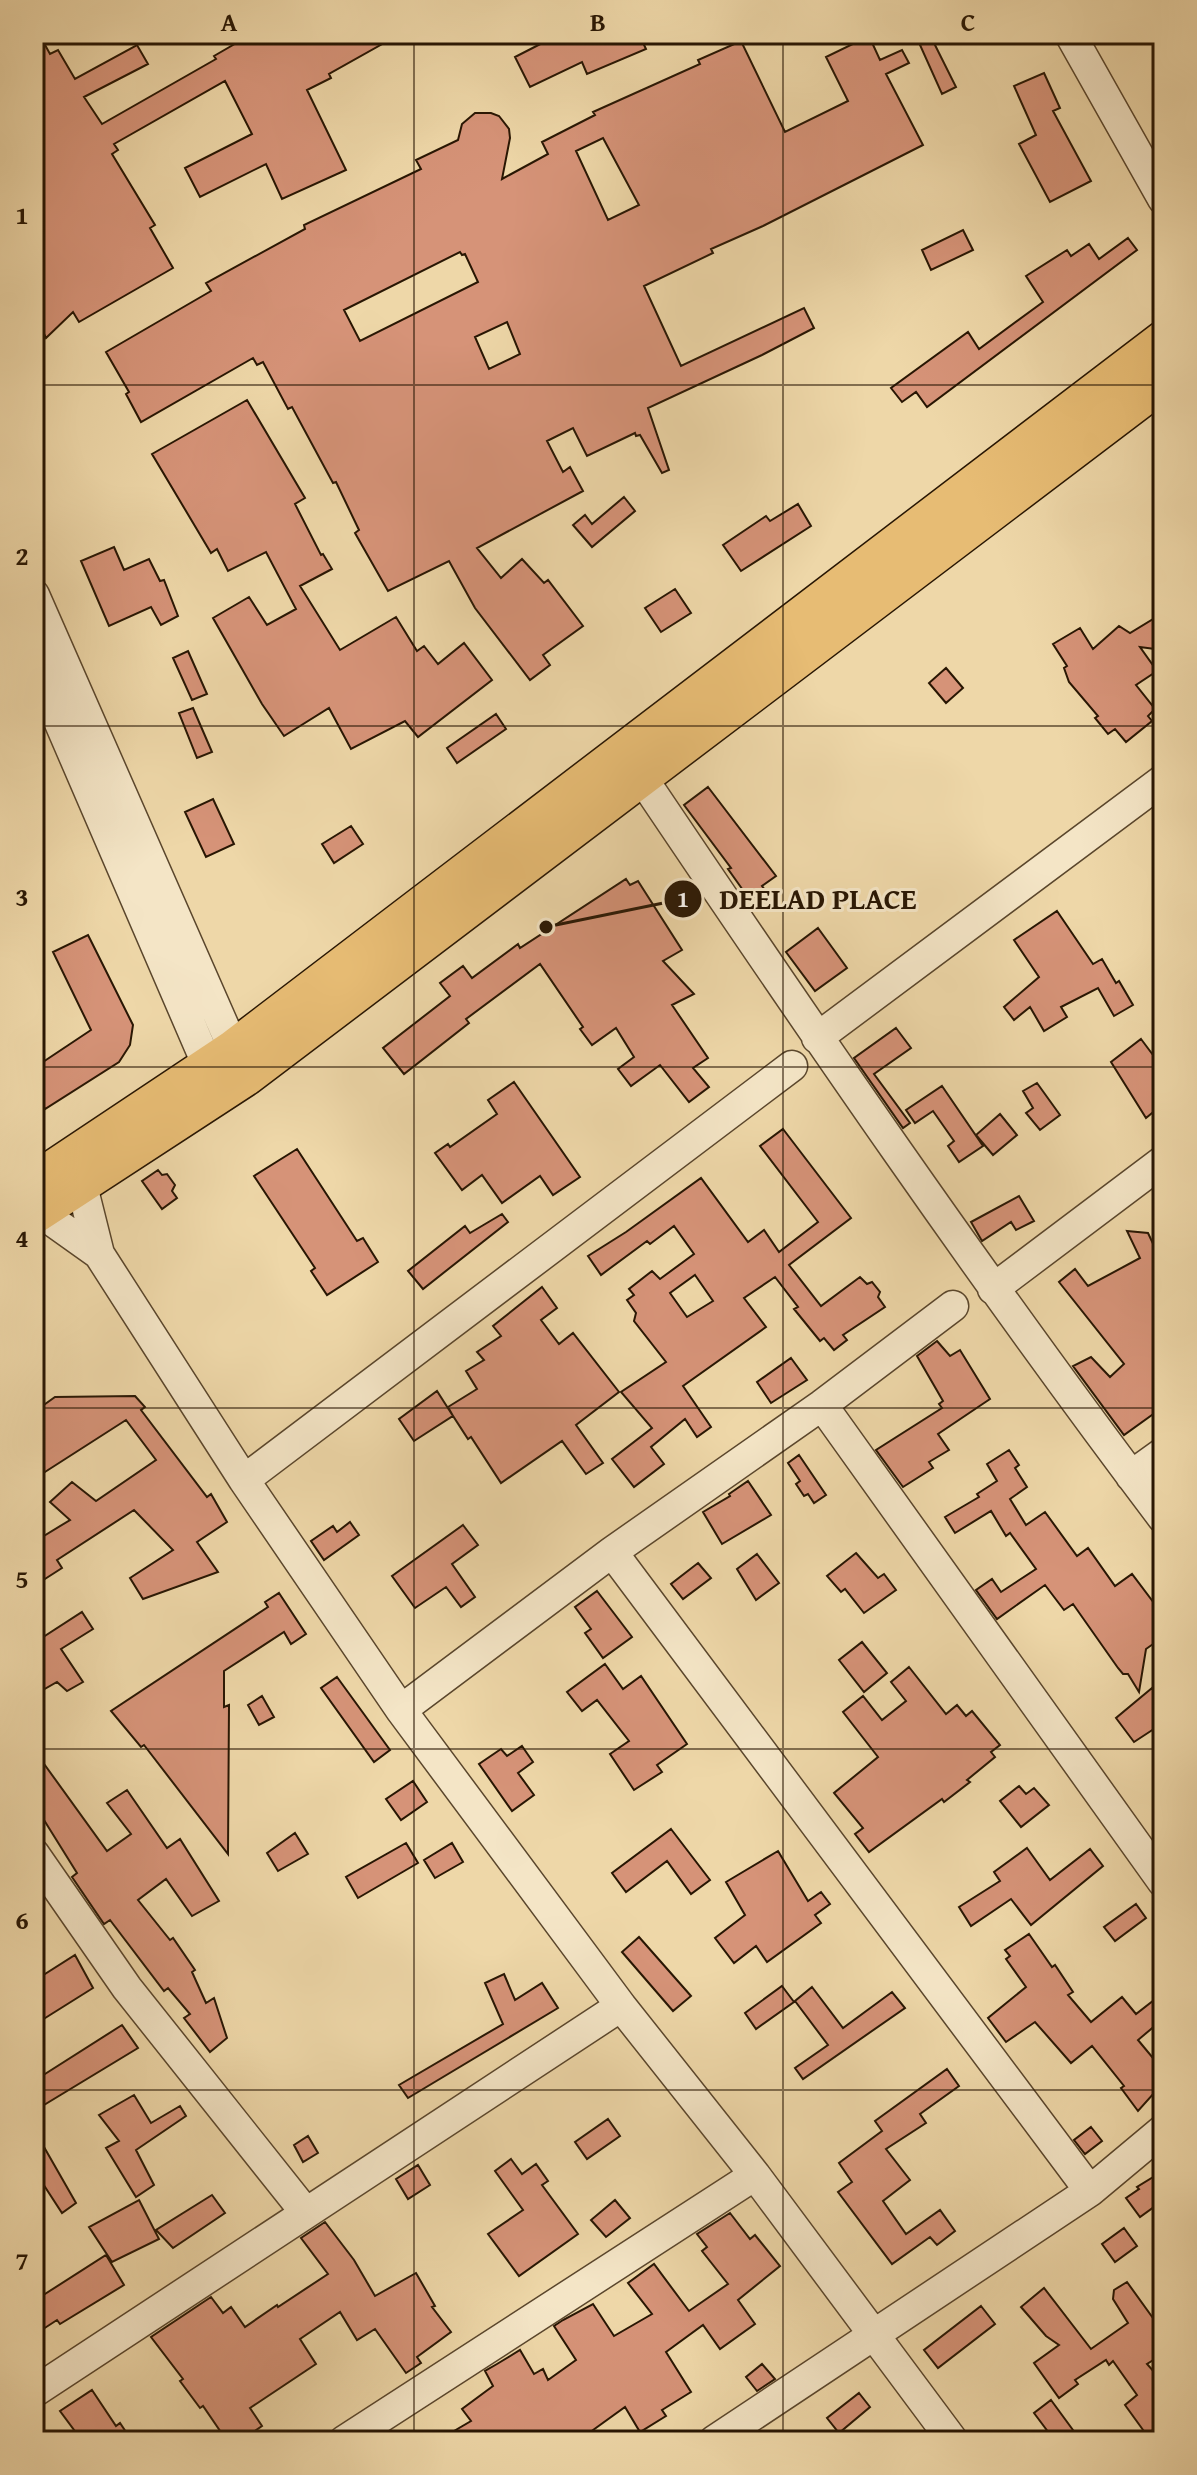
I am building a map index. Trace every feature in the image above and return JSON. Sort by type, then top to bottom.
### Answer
[{"type":"main road","points":[[36,1203],[82,1186],[1163,339]]},
{"type":"main road","points":[[36,1203],[642,778],[1163,383]]},
{"type":"street","points":[[1070,34],[1163,199]]},
{"type":"street","points":[[34,595],[228,1071]]},
{"type":"street","points":[[34,663],[228,1071]]},
{"type":"street","points":[[642,778],[817,1038],[993,1289],[1163,1518]]},
{"type":"street","points":[[817,1038],[1163,780]]},
{"type":"street","points":[[244,1480],[792,1066]]},
{"type":"street","points":[[993,1289],[1163,1161]]},
{"type":"street","points":[[82,1186],[99,1254]]},
{"type":"street","points":[[36,1203],[99,1254],[244,1480],[401,1710],[621,2006],[755,2175],[953,2441]]},
{"type":"street","points":[[401,1710],[612,1552],[822,1405],[953,1306]]},
{"type":"street","points":[[822,1405],[1163,1882]]},
{"type":"street","points":[[1131,1476],[1163,1453]]},
{"type":"street","points":[[612,1552],[1090,2191]]},
{"type":"street","points":[[34,1854],[127,1988],[306,2213]]},
{"type":"street","points":[[34,2392],[621,2006]]},
{"type":"street","points":[[714,2441],[1090,2191],[1163,2130]]},
{"type":"street","points":[[344,2441],[755,2175]]},
{"type":"building","points":[[34,34],[39,34],[50,54],[58,50],[75,79],[137,45],[148,64],[84,97],[102,124],[216,59],[214,56],[252,34],[400,34],[307,90],[346,170],[282,199],[266,164],[200,197],[185,168],[252,134],[225,81],[114,144],[118,150],[112,154],[155,225],[150,228],[173,268],[79,322],[73,312],[46,338],[34,313]]},
{"type":"building","points":[[575,34],[639,34],[646,49],[587,74],[582,62],[530,87],[515,57],[554,37],[556,42]]},
{"type":"building","points":[[869,36],[880,60],[902,50],[909,63],[886,74],[923,145],[711,249],[713,253],[644,286],[681,366],[804,308],[814,328],[648,408],[669,470],[662,473],[640,435],[636,436],[635,433],[587,456],[573,428],[547,441],[563,472],[570,467],[583,491],[477,548],[501,578],[522,559],[544,583],[548,580],[583,626],[543,655],[550,665],[530,680],[475,608],[449,561],[388,591],[355,533],[359,530],[336,482],[333,483],[292,407],[288,409],[263,362],[257,365],[253,358],[141,422],[126,394],[129,392],[106,352],[211,291],[206,283],[305,229],[304,225],[421,169],[416,160],[458,140],[462,124],[475,113],[499,116],[509,129],[502,179],[548,154],[542,142],[595,115],[593,112],[700,64],[698,60],[741,41],[785,132],[848,101],[826,57]],"holes":[[[603,138],[639,205],[608,220],[576,151]],[[460,252],[465,254],[478,282],[360,341],[344,310]],[[507,322],[520,354],[489,369],[475,337]]]},
{"type":"building","points":[[932,39],[956,87],[942,94],[920,45]]},
{"type":"building","points":[[1044,73],[1060,108],[1053,111],[1091,181],[1050,202],[1019,144],[1036,135],[1014,86]]},
{"type":"building","points":[[963,230],[973,250],[931,270],[922,250]]},
{"type":"building","points":[[1128,238],[1137,250],[927,407],[916,392],[902,402],[891,388],[968,332],[979,349],[1043,302],[1026,276],[1067,250],[1071,256],[1089,244],[1099,259]]},
{"type":"building","points":[[247,400],[305,498],[295,504],[321,555],[332,569],[300,586],[340,650],[396,617],[417,651],[424,646],[438,664],[464,643],[492,680],[418,737],[405,721],[351,749],[329,708],[284,736],[213,618],[249,597],[267,625],[296,609],[266,552],[228,571],[217,549],[211,553],[152,454]]},
{"type":"building","points":[[624,497],[635,511],[592,547],[573,525],[585,515],[592,524]]},
{"type":"building","points":[[798,504],[811,526],[741,571],[723,545],[766,516],[770,521]]},
{"type":"building","points":[[114,547],[124,570],[149,559],[160,581],[164,580],[178,616],[161,625],[151,607],[109,626],[81,561]]},
{"type":"building","points":[[675,589],[691,613],[661,632],[645,608]]},
{"type":"building","points":[[1163,613],[1163,650],[1140,647],[1157,671],[1136,685],[1155,709],[1148,716],[1152,721],[1126,742],[1115,729],[1108,734],[1095,718],[1098,716],[1069,682],[1064,668],[1067,666],[1053,644],[1080,628],[1093,649],[1119,626],[1130,633]]},
{"type":"building","points":[[188,651],[207,694],[192,700],[173,658]]},
{"type":"building","points":[[946,668],[963,688],[946,703],[929,683]]},
{"type":"building","points":[[193,708],[212,752],[197,758],[179,713]]},
{"type":"building","points":[[496,714],[506,729],[457,763],[447,748]]},
{"type":"building","points":[[708,787],[776,876],[762,886],[765,890],[750,900],[728,869],[731,868],[684,805]]},
{"type":"building","points":[[213,799],[234,844],[206,857],[185,812]]},
{"type":"building","points":[[351,826],[363,844],[334,863],[322,844]]},
{"type":"building","points":[[626,879],[630,885],[638,881],[682,950],[663,961],[694,994],[672,1005],[708,1058],[693,1068],[709,1087],[689,1102],[660,1065],[631,1086],[618,1069],[634,1057],[616,1028],[592,1045],[540,964],[466,1019],[469,1023],[404,1074],[383,1048],[450,996],[440,983],[463,966],[472,978],[518,944],[520,948]]},
{"type":"building","points":[[1057,911],[1093,964],[1102,959],[1133,1005],[1114,1016],[1098,988],[1061,1007],[1067,1017],[1044,1031],[1030,1007],[1014,1020],[1004,1007],[1039,977],[1014,940]]},
{"type":"building","points":[[818,928],[847,968],[815,991],[786,952]]},
{"type":"building","points":[[88,935],[133,1025],[130,1045],[119,1062],[45,1109],[34,1090],[34,1068],[91,1030],[53,952]]},
{"type":"building","points":[[896,1028],[911,1048],[874,1074],[910,1123],[903,1128],[854,1058]]},
{"type":"building","points":[[1141,1039],[1156,1059],[1163,1055],[1163,1104],[1146,1118],[1111,1062]]},
{"type":"building","points":[[514,1082],[580,1177],[553,1195],[540,1176],[502,1203],[482,1175],[462,1190],[435,1153],[448,1144],[450,1147],[497,1114],[488,1100]]},
{"type":"building","points":[[1037,1083],[1060,1115],[1040,1130],[1026,1113],[1033,1108],[1023,1091]]},
{"type":"building","points":[[942,1086],[983,1146],[959,1162],[948,1146],[954,1141],[933,1111],[915,1123],[906,1110]]},
{"type":"building","points":[[1000,1114],[1017,1135],[993,1155],[976,1135]]},
{"type":"building","points":[[783,1129],[851,1218],[789,1265],[821,1306],[860,1277],[867,1284],[872,1282],[880,1292],[878,1297],[885,1307],[843,1335],[847,1340],[834,1350],[824,1338],[820,1341],[794,1309],[798,1307],[775,1277],[744,1298],[766,1327],[683,1386],[711,1427],[697,1437],[685,1419],[651,1447],[664,1464],[634,1487],[612,1459],[652,1428],[621,1392],[666,1362],[634,1321],[636,1313],[627,1300],[634,1295],[629,1289],[652,1271],[660,1279],[694,1254],[674,1226],[650,1244],[647,1241],[601,1275],[588,1256],[701,1178],[748,1242],[764,1230],[779,1252],[818,1222],[760,1146]],"holes":[[[695,1275],[713,1301],[687,1317],[670,1293]]]},
{"type":"building","points":[[297,1149],[357,1241],[363,1238],[378,1262],[327,1295],[311,1271],[315,1268],[254,1176]]},
{"type":"building","points":[[158,1170],[162,1175],[167,1174],[175,1185],[172,1191],[177,1198],[162,1209],[142,1181]]},
{"type":"building","points":[[1019,1196],[1034,1221],[1016,1230],[1011,1222],[982,1241],[971,1222]]},
{"type":"building","points":[[502,1214],[508,1222],[423,1289],[408,1271],[465,1226],[470,1233]]},
{"type":"building","points":[[1127,1231],[1148,1233],[1163,1265],[1163,1407],[1124,1435],[1073,1366],[1091,1357],[1110,1377],[1124,1364],[1059,1282],[1075,1269],[1088,1286],[1140,1258]]},
{"type":"building","points":[[542,1287],[557,1308],[541,1320],[559,1344],[573,1333],[619,1392],[576,1425],[603,1463],[586,1474],[562,1441],[501,1483],[448,1407],[477,1389],[466,1371],[484,1360],[477,1352],[501,1336],[493,1326]]},
{"type":"building","points":[[937,1341],[950,1356],[960,1350],[990,1399],[938,1434],[949,1450],[929,1462],[933,1468],[903,1487],[876,1450],[942,1408],[939,1404],[943,1401],[917,1356]]},
{"type":"building","points":[[791,1358],[807,1380],[771,1403],[757,1382]]},
{"type":"building","points":[[437,1391],[453,1416],[414,1441],[399,1419]]},
{"type":"building","points":[[135,1396],[145,1407],[141,1410],[207,1497],[211,1494],[227,1522],[197,1542],[218,1572],[143,1599],[130,1578],[173,1550],[134,1510],[57,1560],[62,1568],[34,1586],[34,1542],[70,1520],[50,1502],[72,1482],[96,1501],[156,1460],[126,1420],[34,1479],[34,1412],[55,1397]]},
{"type":"building","points":[[1009,1450],[1019,1465],[1015,1468],[1027,1487],[1010,1499],[1026,1525],[1045,1512],[1077,1556],[1088,1548],[1115,1586],[1132,1574],[1163,1615],[1163,1637],[1146,1649],[1139,1692],[1128,1674],[1123,1674],[1118,1668],[1073,1604],[1064,1610],[1045,1585],[997,1619],[976,1590],[992,1579],[1001,1592],[1036,1569],[1010,1533],[1006,1536],[991,1511],[955,1533],[945,1517],[979,1497],[977,1494],[997,1481],[987,1464]]},
{"type":"building","points":[[799,1455],[826,1495],[814,1503],[808,1494],[804,1496],[796,1484],[800,1481],[788,1463]]},
{"type":"building","points":[[748,1481],[771,1515],[722,1544],[703,1512]]},
{"type":"building","points":[[350,1522],[359,1535],[324,1560],[311,1541],[333,1526],[337,1532]]},
{"type":"building","points":[[463,1525],[478,1545],[452,1564],[475,1597],[461,1607],[446,1587],[415,1608],[392,1576]]},
{"type":"building","points":[[856,1553],[878,1578],[884,1574],[896,1590],[864,1613],[845,1589],[841,1592],[827,1576]]},
{"type":"building","points":[[757,1554],[779,1583],[756,1600],[737,1569]]},
{"type":"building","points":[[698,1563],[711,1578],[683,1599],[671,1584]]},
{"type":"building","points":[[597,1591],[632,1637],[603,1658],[585,1633],[591,1629],[575,1607]]},
{"type":"building","points":[[279,1593],[306,1634],[291,1644],[284,1632],[224,1671],[224,1707],[229,1705],[228,1854],[144,1745],[141,1747],[111,1711],[268,1607],[265,1602]]},
{"type":"building","points":[[82,1612],[93,1629],[61,1649],[83,1682],[67,1691],[57,1682],[34,1695],[34,1643]]},
{"type":"building","points":[[862,1642],[887,1673],[864,1692],[839,1660]]},
{"type":"building","points":[[605,1664],[623,1689],[641,1676],[687,1744],[657,1765],[662,1772],[634,1790],[610,1754],[629,1741],[597,1700],[582,1711],[567,1692]]},
{"type":"building","points":[[909,1667],[946,1714],[957,1705],[966,1716],[972,1711],[1000,1745],[991,1752],[995,1757],[967,1780],[970,1782],[869,1852],[855,1834],[863,1828],[834,1793],[878,1757],[843,1712],[863,1696],[882,1720],[906,1701],[891,1682]]},
{"type":"building","points":[[337,1677],[390,1750],[374,1762],[321,1688]]},
{"type":"building","points":[[1152,1688],[1163,1705],[1163,1723],[1134,1742],[1116,1718]]},
{"type":"building","points":[[262,1696],[274,1717],[259,1725],[248,1705]]},
{"type":"building","points":[[522,1746],[533,1762],[518,1773],[534,1795],[512,1811],[479,1764],[501,1749],[507,1756]]},
{"type":"building","points":[[34,1750],[107,1851],[131,1834],[107,1803],[127,1790],[167,1848],[180,1839],[219,1901],[192,1916],[166,1879],[138,1900],[170,1940],[173,1938],[195,1970],[192,1972],[206,2003],[214,1998],[227,2038],[210,2052],[184,2018],[190,2014],[168,1988],[164,1991],[110,1920],[104,1924],[72,1877],[77,1873],[34,1804]]},
{"type":"building","points":[[413,1781],[427,1802],[401,1820],[386,1799]]},
{"type":"building","points":[[1019,1786],[1026,1794],[1034,1788],[1049,1805],[1021,1827],[1000,1801]]},
{"type":"building","points":[[671,1829],[710,1880],[691,1894],[667,1861],[626,1892],[612,1873]]},
{"type":"building","points":[[295,1833],[308,1854],[278,1871],[267,1853]]},
{"type":"building","points":[[406,1843],[418,1863],[358,1898],[346,1877]]},
{"type":"building","points":[[452,1843],[463,1862],[435,1878],[424,1860]]},
{"type":"building","points":[[1027,1848],[1050,1880],[1090,1849],[1103,1866],[1031,1925],[1011,1899],[971,1926],[959,1907],[1000,1881],[994,1872]]},
{"type":"building","points":[[778,1851],[808,1901],[821,1892],[830,1904],[815,1915],[821,1923],[767,1962],[756,1946],[734,1963],[715,1938],[745,1915],[726,1882]]},
{"type":"building","points":[[1136,1904],[1146,1918],[1115,1941],[1104,1927]]},
{"type":"building","points":[[1029,1934],[1052,1967],[1055,1965],[1073,1992],[1068,1995],[1091,2022],[1122,1997],[1136,2014],[1163,1993],[1163,2019],[1138,2040],[1163,2070],[1163,2104],[1154,2093],[1138,2111],[1121,2088],[1124,2086],[1092,2046],[1071,2063],[1035,2022],[1006,2042],[988,2018],[1026,1987],[1006,1959],[1010,1956],[1005,1950]]},
{"type":"building","points":[[639,1937],[691,1996],[673,2011],[622,1952]]},
{"type":"building","points":[[75,1955],[93,1988],[34,2025],[34,1981]]},
{"type":"building","points":[[504,1974],[515,2000],[542,1983],[558,2008],[408,2098],[399,2085],[503,2024],[485,1983]]},
{"type":"building","points":[[782,1986],[794,2002],[756,2029],[745,2013]]},
{"type":"building","points":[[812,1987],[843,2028],[892,1992],[905,2008],[803,2079],[795,2068],[828,2045],[795,2001]]},
{"type":"building","points":[[122,2025],[138,2048],[34,2111],[34,2081]]},
{"type":"building","points":[[947,2069],[959,2086],[920,2114],[926,2123],[886,2149],[910,2180],[883,2201],[906,2234],[940,2210],[955,2231],[937,2245],[930,2237],[892,2264],[838,2192],[852,2182],[839,2163],[882,2131],[875,2121]]},
{"type":"building","points":[[134,2095],[151,2123],[180,2106],[186,2116],[136,2150],[154,2185],[136,2197],[106,2148],[119,2141],[99,2115]]},
{"type":"building","points":[[608,2119],[620,2136],[587,2159],[575,2142]]},
{"type":"building","points":[[1091,2127],[1102,2141],[1085,2154],[1074,2140]]},
{"type":"building","points":[[308,2136],[318,2153],[303,2162],[294,2145]]},
{"type":"building","points":[[44,2147],[76,2203],[62,2213],[34,2170],[34,2154]]},
{"type":"building","points":[[511,2159],[522,2174],[536,2164],[548,2181],[542,2185],[578,2234],[519,2276],[488,2234],[523,2210],[495,2171]]},
{"type":"building","points":[[418,2165],[430,2185],[408,2199],[396,2179]]},
{"type":"building","points":[[1163,2171],[1163,2220],[1154,2207],[1140,2217],[1126,2198],[1139,2189],[1137,2187]]},
{"type":"building","points":[[212,2195],[225,2213],[173,2248],[156,2230]]},
{"type":"building","points":[[139,2200],[159,2239],[112,2262],[89,2227]]},
{"type":"building","points":[[615,2200],[630,2218],[606,2237],[591,2220]]},
{"type":"building","points":[[730,2213],[750,2239],[755,2235],[780,2266],[738,2300],[755,2324],[720,2349],[703,2325],[666,2352],[691,2392],[662,2410],[666,2416],[640,2432],[625,2407],[582,2438],[580,2436],[572,2441],[495,2441],[489,2433],[476,2441],[437,2441],[471,2421],[462,2409],[493,2386],[485,2371],[520,2350],[534,2374],[543,2369],[548,2380],[576,2360],[554,2326],[563,2320],[593,2304],[614,2336],[652,2314],[628,2283],[654,2264],[689,2311],[728,2284],[702,2251],[707,2247],[697,2234]]},
{"type":"building","points":[[325,2222],[354,2260],[375,2296],[416,2273],[435,2306],[432,2307],[451,2332],[417,2357],[421,2363],[406,2373],[375,2329],[357,2340],[340,2312],[300,2339],[316,2364],[250,2408],[262,2426],[240,2441],[227,2441],[203,2406],[200,2408],[180,2381],[183,2379],[151,2337],[211,2297],[223,2313],[231,2307],[245,2327],[328,2274],[301,2238]]},
{"type":"building","points":[[1124,2228],[1137,2246],[1115,2262],[1102,2244]]},
{"type":"building","points":[[106,2255],[124,2285],[60,2324],[57,2320],[34,2335],[34,2301]]},
{"type":"building","points":[[1127,2282],[1163,2332],[1163,2354],[1147,2364],[1163,2382],[1163,2425],[1146,2434],[1125,2405],[1137,2395],[1113,2361],[1109,2365],[1106,2360],[1075,2380],[1078,2384],[1059,2398],[1034,2363],[1059,2345],[1046,2336],[1021,2307],[1044,2288],[1091,2349],[1128,2323],[1113,2299],[1114,2290]]},
{"type":"building","points":[[981,2306],[995,2324],[938,2368],[924,2350]]},
{"type":"building","points":[[762,2364],[775,2379],[757,2391],[746,2377]]},
{"type":"building","points":[[92,2390],[116,2426],[120,2423],[132,2441],[79,2441],[60,2411]]},
{"type":"building","points":[[859,2393],[870,2407],[839,2433],[827,2418]]},
{"type":"building","points":[[1051,2400],[1081,2441],[1055,2441],[1034,2413]]},
{"type":"place","name":"DEELAD PLACE","points":[[546,927]]}]
